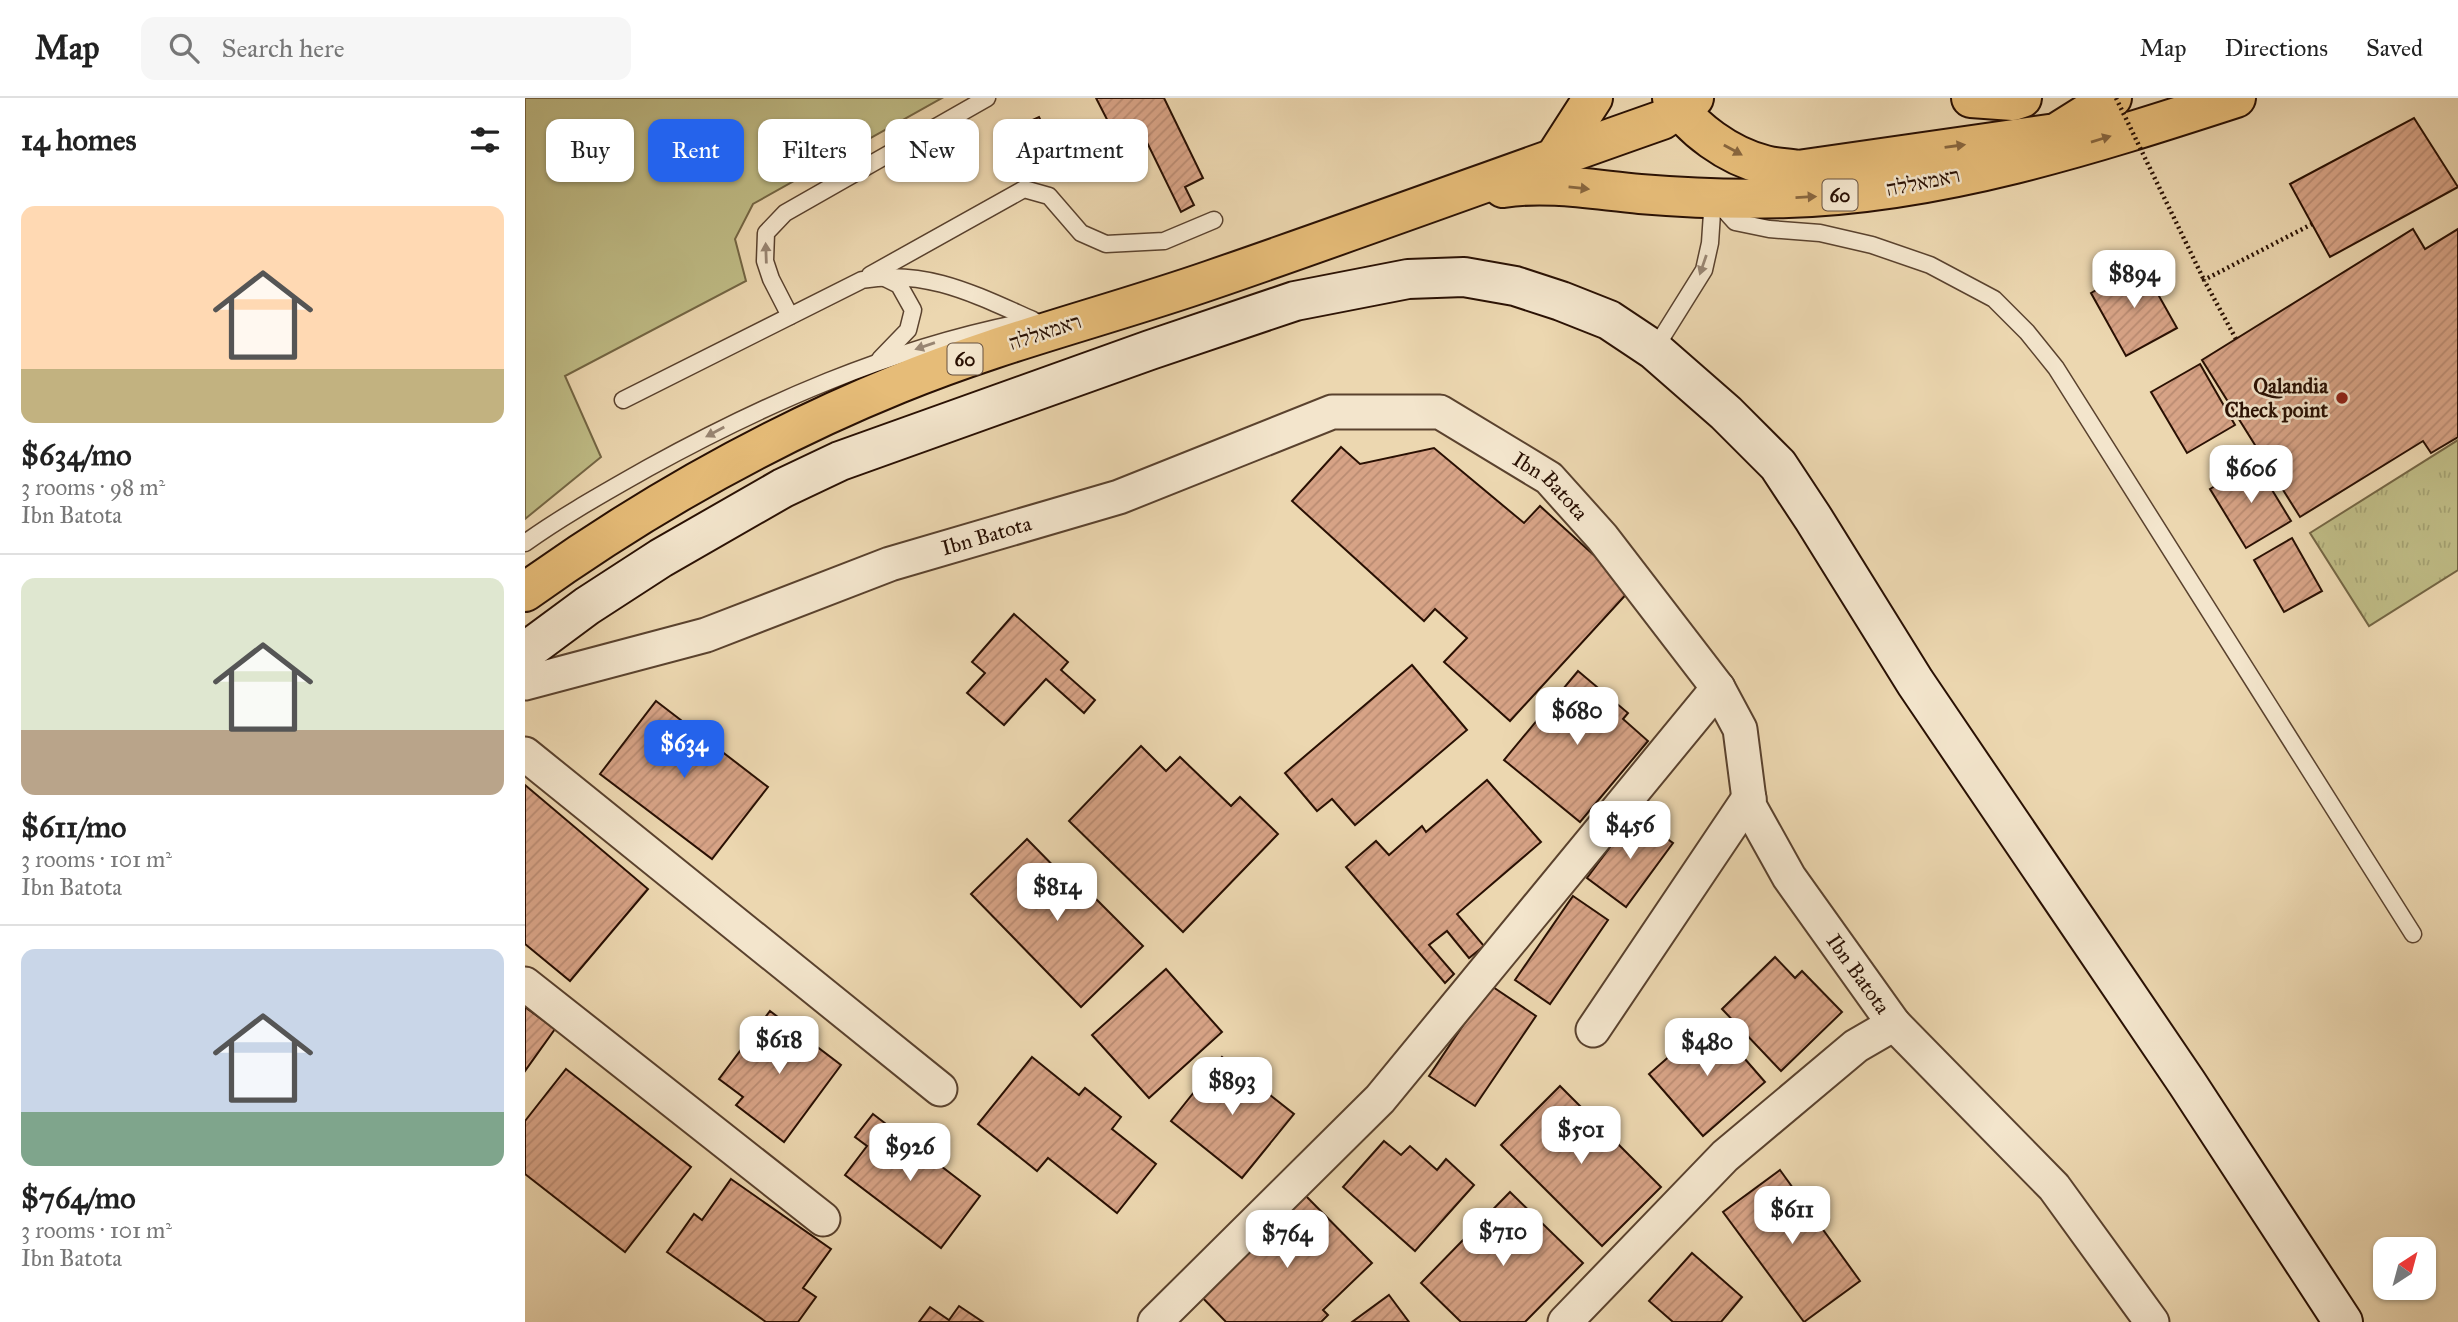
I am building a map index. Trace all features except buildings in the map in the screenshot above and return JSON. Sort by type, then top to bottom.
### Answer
[{"type":"highway","points":[[1555,157],[1593,98]]},
{"type":"highway","name":"60","points":[[1971,98],[2018,123],[2056,133],[2114,98]]},
{"type":"highway","name":"ראמאללה","points":[[1439,198],[1507,187],[1549,185],[1713,198],[1862,194],[2018,123],[2234,99]]},
{"type":"highway","name":"ראמאללה","points":[[525,592],[621,526],[691,484],[773,441],[900,383],[1002,346],[1208,281],[1662,120],[1682,102]]},
{"type":"highway","name":"60","points":[[1682,102],[1701,132],[1739,155],[1764,165],[1798,170],[1827,167],[2018,123]]},
{"type":"street","points":[[525,652],[587,606],[661,558],[783,488],[841,461],[1295,300],[1408,279],[1464,277],[1515,286],[1561,301],[1609,320],[1654,350],[1726,413],[1778,465],[1915,682],[2187,1083],[2343,1322]]},
{"type":"street","name":"Ibn Batota","points":[[525,682],[706,635],[890,564],[1119,497],[1332,412],[1440,412],[1549,478],[1602,537],[1718,688],[1740,730],[1750,807],[1789,877],[1894,1024],[1856,1046],[1725,1156],[1565,1322]]},
{"type":"street","points":[[1155,1322],[1380,1099],[1718,688]]},
{"type":"street","points":[[525,754],[940,1089]]},
{"type":"street","points":[[1593,1030],[1749,798]]},
{"type":"street","points":[[525,984],[823,1219]]},
{"type":"street","points":[[1894,1024],[2055,1187],[2152,1322]]},
{"type":"lane","points":[[790,316],[765,261],[766,233],[785,213],[987,98]]},
{"type":"lane","points":[[623,400],[862,280],[1024,189],[1049,196],[1081,233],[1106,244],[1164,241],[1214,220]]},
{"type":"lane","points":[[1654,350],[1704,270],[1710,243],[1713,198]]},
{"type":"lane","points":[[1713,198],[1735,222],[1769,229],[1820,233],[1872,245],[1930,265],[1994,299],[2028,332],[2064,380],[2413,934]]},
{"type":"lane","points":[[862,280],[881,276],[916,277],[956,287],[1033,320]]},
{"type":"lane","points":[[877,362],[908,330],[913,310],[899,285],[881,276]]},
{"type":"lane","points":[[525,544],[611,488],[717,430],[797,392],[938,341],[1033,320],[1112,310]]},
{"type":"path","points":[[2114,98],[2236,339]]},
{"type":"path","points":[[2204,280],[2312,224]]},
{"type":"green space","points":[[525,98],[942,98],[905,119],[885,119],[885,130],[871,138],[871,119],[758,119],[758,182],[792,182],[753,204],[735,239],[746,281],[565,376],[601,457],[525,519]]},
{"type":"green space","points":[[2458,440],[2458,570],[2369,626],[2310,533]]},
{"type":"place","name":"Qalandia Check point","points":[[2342,398]]}]
